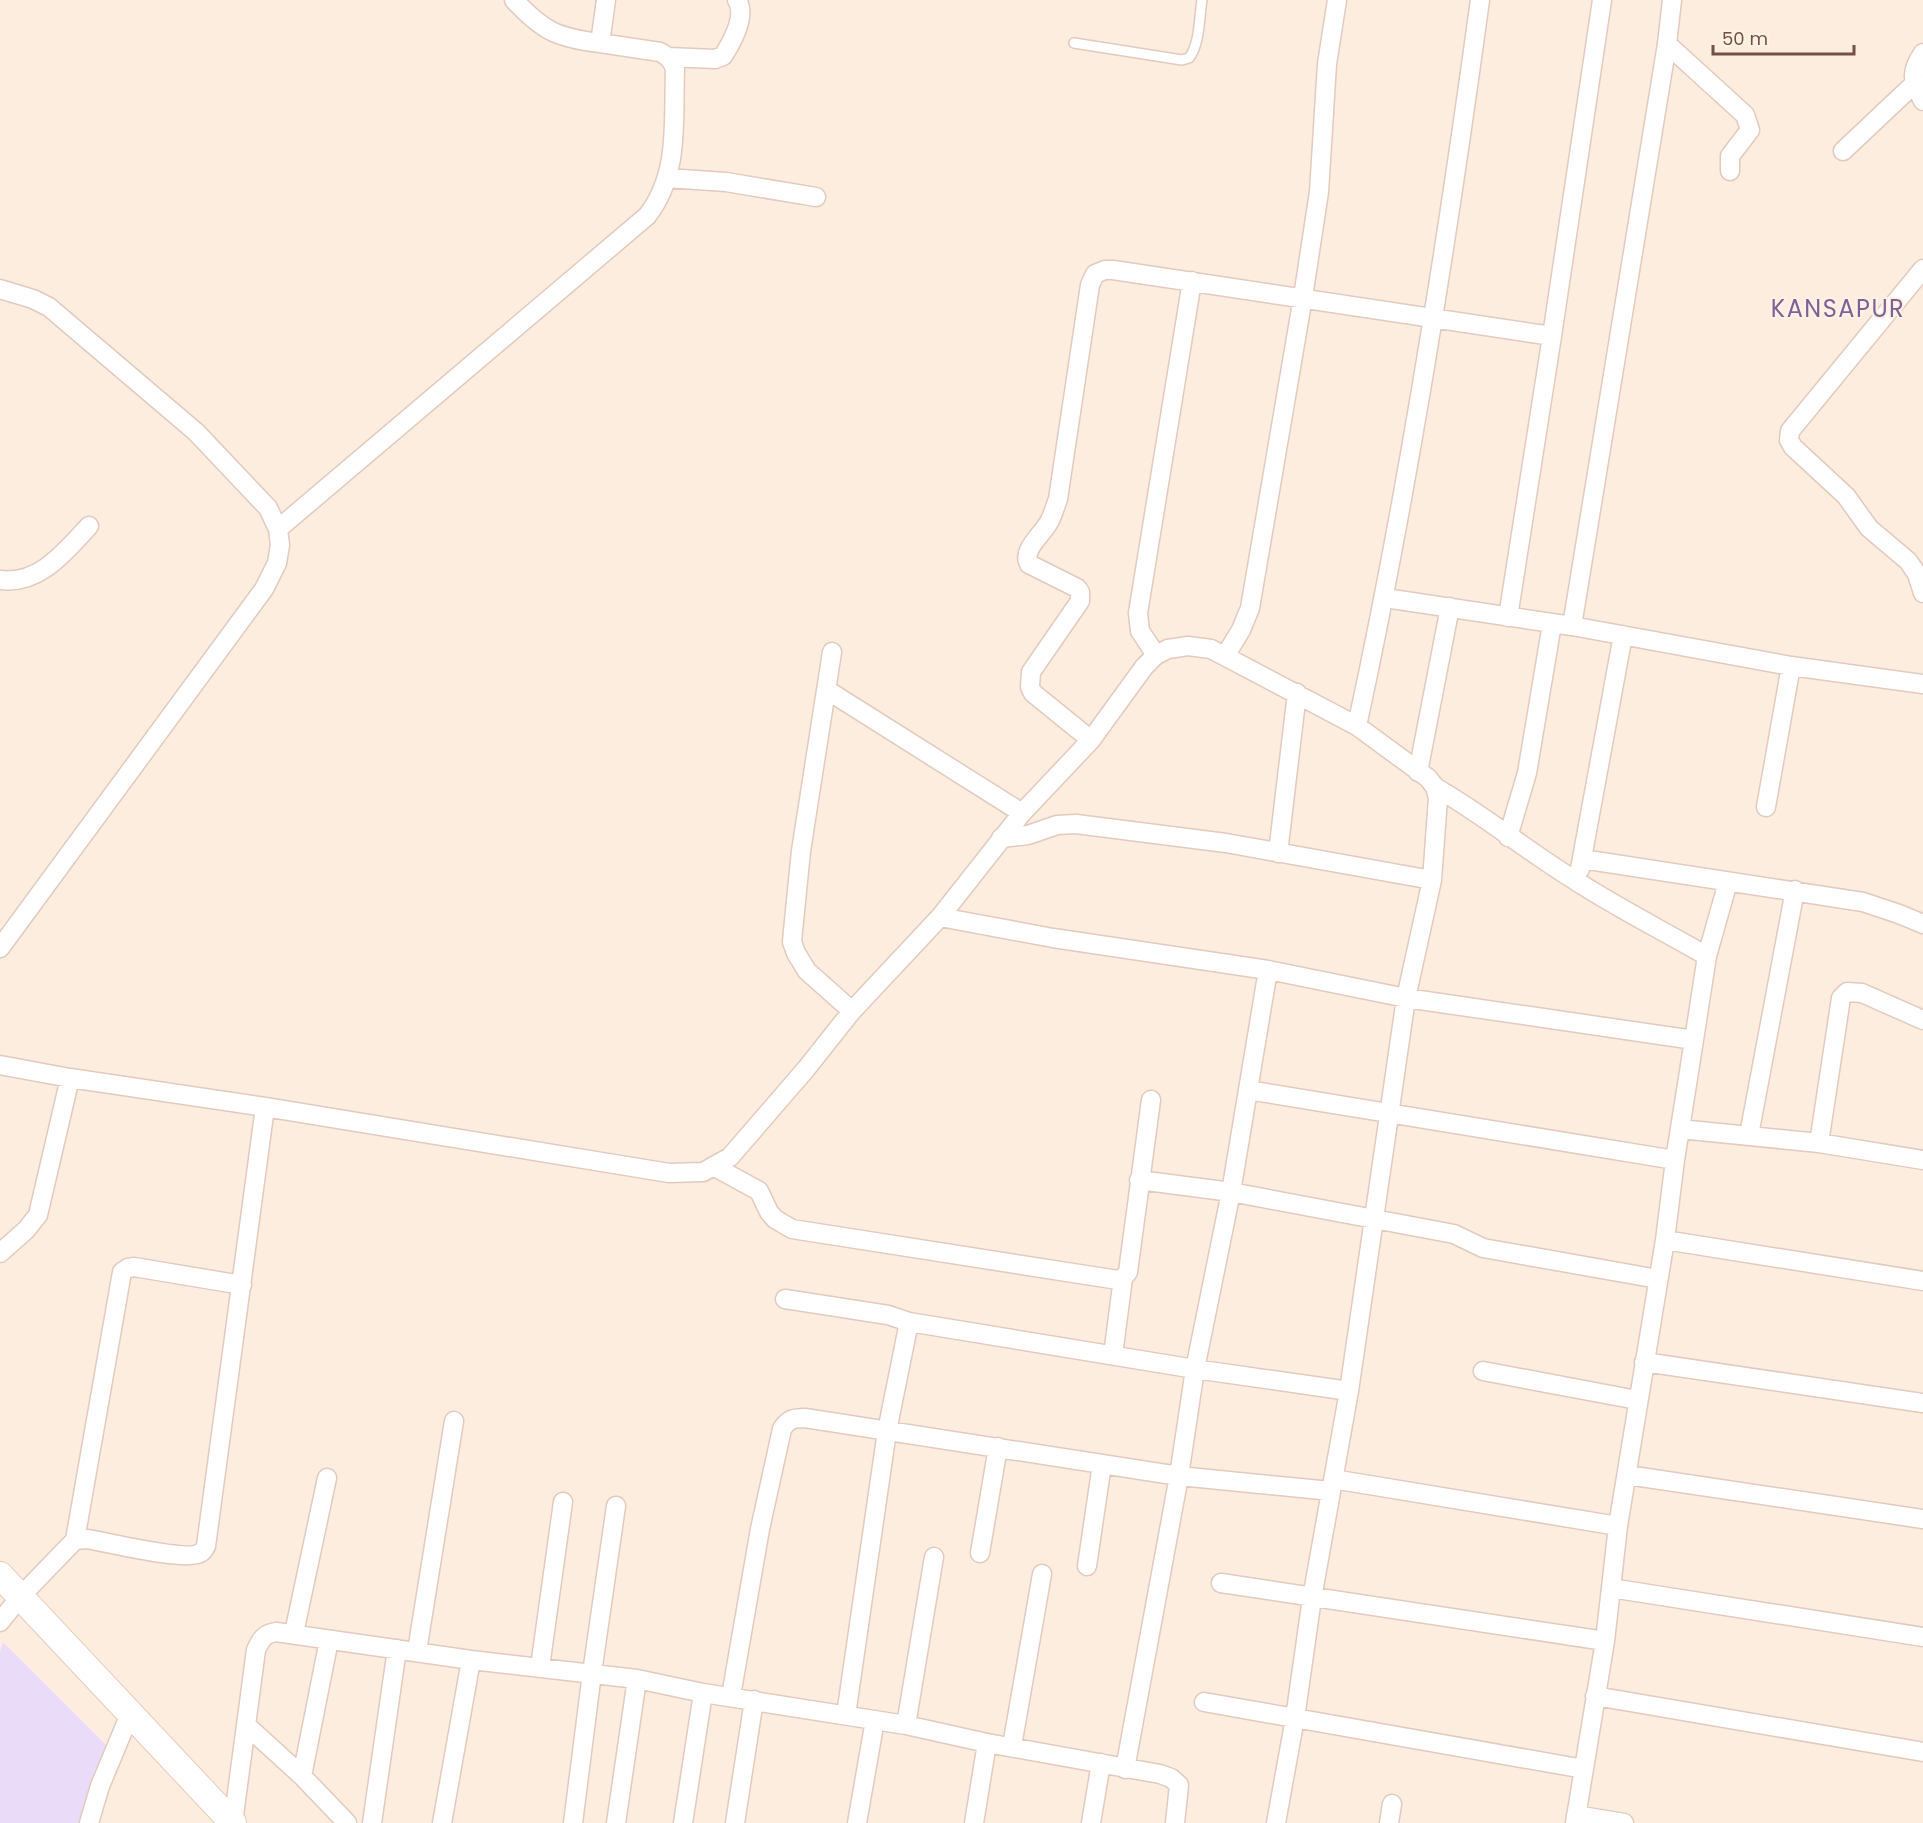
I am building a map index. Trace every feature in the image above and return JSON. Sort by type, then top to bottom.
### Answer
[{"type":"main road","points":[[0,1575],[233,1823]]},
{"type":"street","points":[[514,0],[553,34],[570,39],[644,49],[660,52],[669,57],[715,59],[723,56],[740,19],[741,9],[736,0]]},
{"type":"street","points":[[600,43],[606,0]]},
{"type":"street","points":[[1225,656],[1241,630],[1250,608],[1319,192],[1327,64],[1337,0]]},
{"type":"street","points":[[1357,726],[1385,598],[1434,318],[1455,187],[1480,0]]},
{"type":"street","points":[[1508,617],[1602,0]]},
{"type":"street","points":[[1572,626],[1667,44],[1672,0]]},
{"type":"street","points":[[1667,44],[1748,120],[1750,130],[1730,156],[1730,171]]},
{"type":"street","points":[[1923,54],[1913,74],[1914,84],[1923,101]]},
{"type":"street","points":[[278,529],[646,216],[657,203],[667,178],[672,156],[675,70],[669,57]]},
{"type":"street","points":[[1843,151],[1914,84]]},
{"type":"street","points":[[667,178],[726,182],[816,197]]},
{"type":"street","points":[[1923,269],[1788,436],[1793,447],[1846,496],[1869,528],[1913,567],[1923,593]]},
{"type":"street","points":[[1091,740],[1033,693],[1030,687],[1031,672],[1080,601],[1080,596],[1077,588],[1066,581],[1029,564],[1027,553],[1048,524],[1058,499],[1092,278],[1100,272],[1113,270],[1552,336]]},
{"type":"street","points":[[1156,655],[1140,631],[1138,613],[1192,281]]},
{"type":"street","points":[[0,289],[49,306],[171,409],[268,508],[278,529],[280,544],[277,563],[264,589],[0,948]]},
{"type":"street","points":[[0,580],[18,581],[35,575],[68,549],[89,526]]},
{"type":"street","points":[[1385,598],[1572,626],[1791,666],[1923,684]]},
{"type":"street","points":[[1418,772],[1450,607]]},
{"type":"street","points":[[1508,837],[1527,773],[1552,624]]},
{"type":"street","points":[[1577,882],[1623,635]]},
{"type":"street","points":[[0,1065],[669,1173],[703,1172],[730,1157],[806,1069],[852,1011],[940,916],[1022,813],[1091,740],[1144,667],[1156,655],[1168,649],[1188,646],[1211,649],[1357,726],[1428,778],[1435,787],[1465,804],[1508,837],[1577,882],[1707,956]]},
{"type":"street","points":[[832,652],[801,851],[792,942],[801,964],[807,971],[852,1011]]},
{"type":"street","points":[[1766,807],[1791,666]]},
{"type":"street","points":[[827,690],[1022,813]]},
{"type":"street","points":[[1278,853],[1297,693]]},
{"type":"street","points":[[1276,1823],[1295,1718],[1312,1598],[1349,1391],[1406,998],[1432,880],[1438,798],[1435,787]]},
{"type":"street","points":[[1001,838],[1028,835],[1058,825],[1076,824],[1226,843],[1432,880]]},
{"type":"street","points":[[1582,859],[1863,902],[1923,924]]},
{"type":"street","points":[[1624,1823],[1576,1819],[1605,1641],[1617,1526],[1665,1240],[1675,1160],[1707,956],[1728,882]]},
{"type":"street","points":[[1749,1135],[1795,890]]},
{"type":"street","points":[[940,916],[1053,938],[1268,970],[1406,998],[1694,1040]]},
{"type":"street","points":[[1125,1769],[1179,1476],[1196,1368],[1232,1192],[1268,970]]},
{"type":"street","points":[[1819,1143],[1841,998],[1847,992],[1862,993],[1923,1020]]},
{"type":"street","points":[[0,1253],[26,1230],[38,1215],[70,1078]]},
{"type":"street","points":[[1248,1090],[1675,1160]]},
{"type":"street","points":[[1113,1355],[1123,1278],[1128,1272],[1151,1100]]},
{"type":"street","points":[[75,1540],[87,1539],[172,1554],[193,1555],[203,1551],[206,1546],[265,1107]]},
{"type":"street","points":[[1680,1128],[1819,1143],[1923,1160]]},
{"type":"street","points":[[715,1167],[759,1191],[775,1219],[792,1229],[1111,1280],[1123,1278]]},
{"type":"street","points":[[1139,1180],[1232,1192],[1454,1234],[1483,1248],[1658,1279]]},
{"type":"street","points":[[1665,1240],[1923,1281]]},
{"type":"street","points":[[0,1622],[20,1597],[75,1540],[122,1272],[134,1267],[242,1285]]},
{"type":"street","points":[[785,1299],[888,1316],[909,1322],[1349,1391]]},
{"type":"street","points":[[846,1715],[887,1431],[909,1322]]},
{"type":"street","points":[[1644,1362],[1923,1403]]},
{"type":"street","points":[[1484,1371],[1637,1400]]},
{"type":"street","points":[[730,1696],[760,1529],[782,1429],[786,1422],[794,1418],[1179,1476],[1332,1485],[1617,1526]]},
{"type":"street","points":[[417,1651],[454,1421]]},
{"type":"street","points":[[980,1552],[998,1447]]},
{"type":"street","points":[[1087,1566],[1102,1464]]},
{"type":"street","points":[[1627,1475],[1923,1519]]},
{"type":"street","points":[[294,1633],[327,1478]]},
{"type":"street","points":[[540,1667],[563,1502]]},
{"type":"street","points":[[573,1823],[616,1506]]},
{"type":"street","points":[[906,1725],[934,1557]]},
{"type":"street","points":[[1012,1746],[1042,1574]]},
{"type":"street","points":[[1221,1583],[1605,1641]]},
{"type":"street","points":[[1611,1588],[1923,1637]]},
{"type":"street","points":[[233,1823],[256,1650],[267,1633],[294,1633],[471,1660],[637,1679],[703,1693],[906,1725],[987,1743],[1160,1774],[1176,1781],[1179,1785],[1175,1823]]},
{"type":"street","points":[[302,1776],[329,1640]]},
{"type":"street","points":[[372,1823],[396,1649]]},
{"type":"street","points":[[442,1823],[471,1660]]},
{"type":"street","points":[[616,1823],[637,1679]]},
{"type":"street","points":[[682,1823],[703,1693]]},
{"type":"street","points":[[1595,1696],[1923,1752]]},
{"type":"street","points":[[735,1823],[754,1700]]},
{"type":"street","points":[[1204,1702],[1584,1768]]},
{"type":"street","points":[[88,1823],[100,1786],[130,1714]]},
{"type":"street","points":[[857,1823],[875,1720]]},
{"type":"street","points":[[246,1725],[302,1776],[347,1823]]},
{"type":"street","points":[[974,1823],[987,1743]]},
{"type":"street","points":[[1091,1823],[1101,1763]]},
{"type":"street","points":[[1389,1823],[1392,1804]]},
{"type":"lane","points":[[1074,43],[1182,60],[1189,58],[1192,55],[1197,34],[1202,0]]},
{"type":"shaded area","points":[[3,1642],[111,1750],[84,1823],[0,1823],[0,1653]]},
{"type":"district","name":"KANSAPUR","points":[[1838,308]]}]
